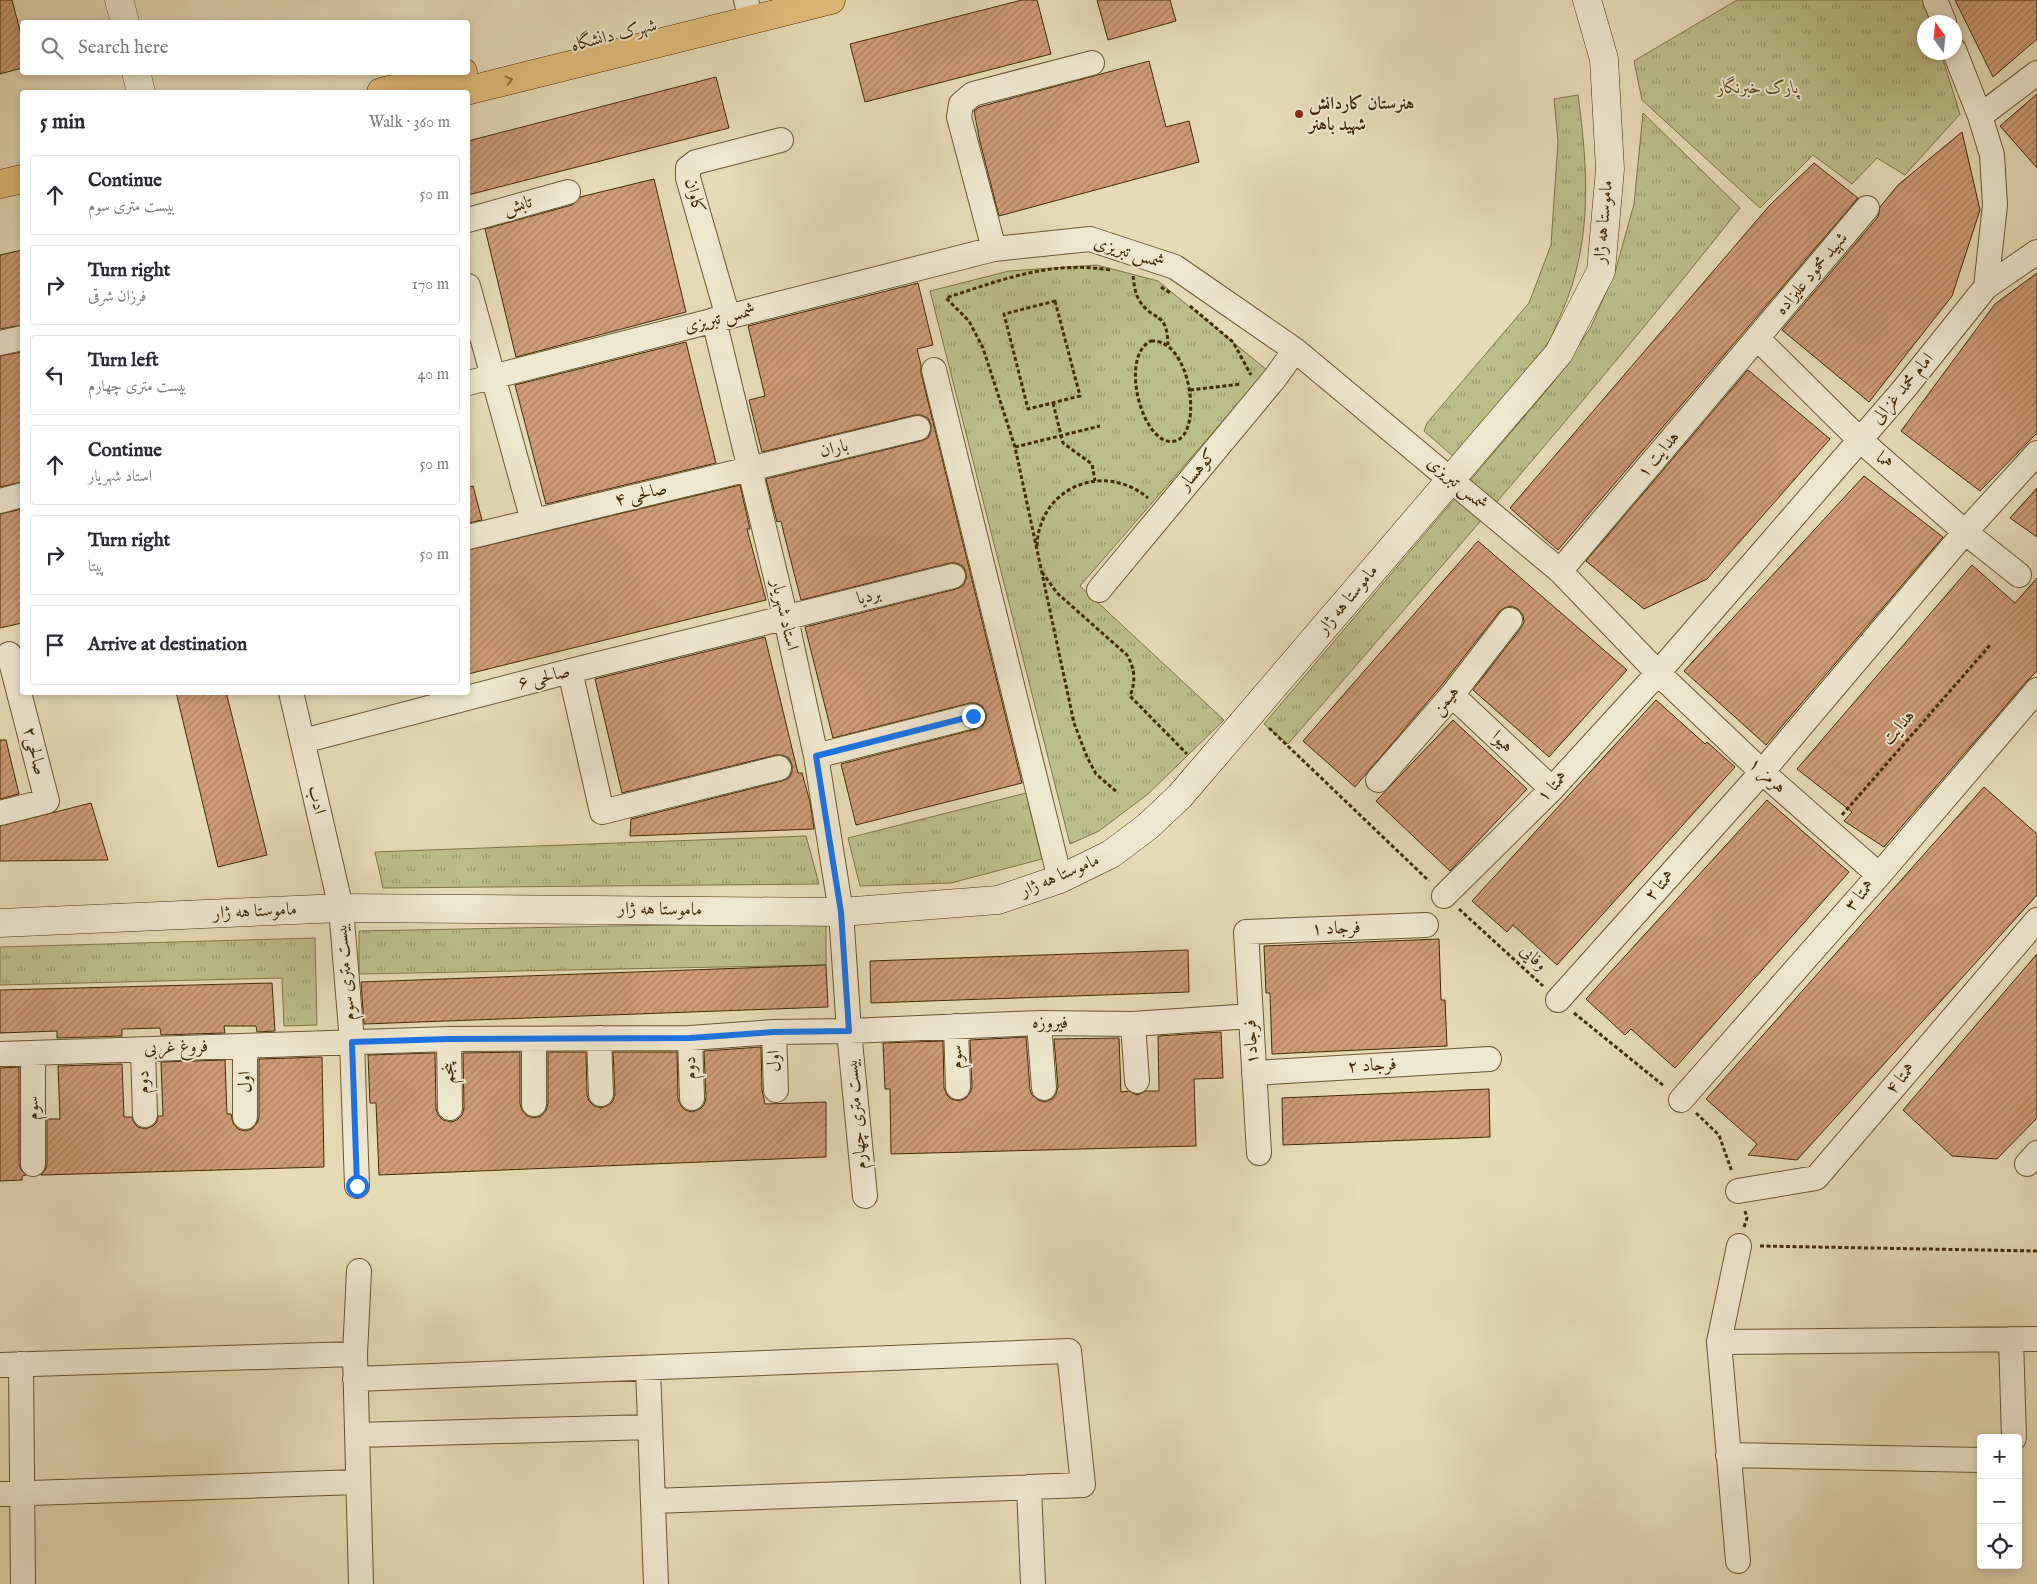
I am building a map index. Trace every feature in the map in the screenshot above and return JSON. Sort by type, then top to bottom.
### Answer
[{"type":"main road","points":[[119,0],[124,20]]},
{"type":"main road","points":[[470,90],[831,0]]},
{"type":"main road","name":"ماموستا هه ژار","points":[[0,923],[341,908],[841,912],[998,900],[1060,880],[1111,854],[1147,827],[1180,796],[1559,354],[1601,271],[1609,160],[1604,59],[1587,0]]},
{"type":"main road","name":"شهرک دانشگاه","points":[[470,71],[751,1]]},
{"type":"main road","points":[[137,75],[140,90]]},
{"type":"main road","points":[[389,90],[451,75]]},
{"type":"main road","points":[[0,184],[20,179]]},
{"type":"main road","points":[[0,203],[20,198]]},
{"type":"street","points":[[1935,0],[1941,15]]},
{"type":"street","points":[[1958,60],[1980,116],[1992,155],[1995,205],[1986,287]]},
{"type":"street","points":[[994,249],[959,117],[961,104],[973,94],[1092,63]]},
{"type":"street","points":[[1980,116],[2037,73]]},
{"type":"street","name":"کاوان","points":[[721,318],[688,178],[688,168],[696,162],[781,140]]},
{"type":"street","name":"تابش","points":[[470,219],[568,192]]},
{"type":"street","name":"شهید محمود علیزاده","points":[[1758,339],[1867,208]]},
{"type":"street","name":"شمس تبریزی","points":[[470,382],[994,249],[1090,240],[1175,266],[1295,350],[1452,479],[1560,572],[1658,673]]},
{"type":"street","name":"امام محمد غزالی","points":[[1658,673],[1904,389],[1986,287],[2037,252]]},
{"type":"street","points":[[470,293],[533,521]]},
{"type":"street","name":"استاد شهریار","points":[[721,318],[750,469],[816,756],[841,912]]},
{"type":"street","points":[[0,343],[20,338]]},
{"type":"street","name":"هما","points":[[1758,339],[1860,440],[1965,532],[2018,575]]},
{"type":"street","name":"هدایت ۱","points":[[1560,572],[1758,339]]},
{"type":"street","name":"کوهسار","points":[[1100,590],[1275,378],[1295,350]]},
{"type":"street","points":[[934,370],[1060,880]]},
{"type":"street","name":"باران","points":[[750,469],[918,428]]},
{"type":"street","name":"همتا ۲","points":[[1558,1000],[1762,772],[1965,532],[2037,453]]},
{"type":"street","name":"صالحی ۴","points":[[470,536],[750,469]]},
{"type":"street","points":[[0,501],[20,496]]},
{"type":"street","name":"بردیا","points":[[786,619],[953,576]]},
{"type":"street","name":"صالحی ۶","points":[[303,741],[570,671],[786,619]]},
{"type":"street","name":"هیمن","points":[[1378,780],[1452,695],[1510,620]]},
{"type":"street","name":"صالحی۲","points":[[11,653],[20,690]]},
{"type":"street","points":[[570,671],[602,812],[779,768]]},
{"type":"street","name":"هرمز ۱","points":[[1658,673],[1762,772],[1879,875]]},
{"type":"street","name":"همتا ۱","points":[[1444,896],[1552,789],[1658,673]]},
{"type":"street","name":"همتا ۳","points":[[1681,1100],[1879,875],[2037,690]]},
{"type":"street","name":"صالحی۲","points":[[0,813],[47,801],[21,695]]},
{"type":"street","name":"ادب","points":[[291,695],[341,908]]},
{"type":"street","name":"هیوا","points":[[1452,695],[1552,789]]},
{"type":"street","points":[[816,756],[973,716]]},
{"type":"street","name":"بیست متری سوم","points":[[341,908],[352,1042],[357,1186]]},
{"type":"street","name":"بیست متری چهارم","points":[[841,912],[849,1031],[865,1196]]},
{"type":"street","name":"همتا ۴","points":[[1738,1191],[1816,1178],[2037,920]]},
{"type":"street","name":"فرجاد ۱","points":[[1246,932],[1426,925]]},
{"type":"street","name":"فرجاد۱","points":[[1246,932],[1260,1153]]},
{"type":"street","name":"فیروزه","points":[[599,1038],[690,1038],[774,1032],[849,1031],[1039,1022],[1133,1024],[1251,1016]]},
{"type":"street","points":[[1039,1022],[1044,1088]]},
{"type":"street","points":[[1133,1024],[1137,1081]]},
{"type":"street","name":"سوم","points":[[956,1026],[958,1087]]},
{"type":"street","name":"اول","points":[[774,1032],[776,1090]]},
{"type":"street","points":[[534,1038],[534,1104]]},
{"type":"street","points":[[599,1038],[600,1094]]},
{"type":"street","name":"فروغ غربی","points":[[0,1054],[449,1039],[599,1038]]},
{"type":"street","name":"دوم","points":[[690,1038],[692,1098]]},
{"type":"street","name":"پنجم","points":[[449,1039],[450,1108]]},
{"type":"street","name":"اول","points":[[245,1046],[245,1117]]},
{"type":"street","name":"دوم","points":[[143,1050],[145,1114]]},
{"type":"street","name":"سوم","points":[[33,1053],[33,1164]]},
{"type":"street","name":"فرجاد ۲","points":[[1254,1073],[1489,1059]]},
{"type":"street","points":[[1738,1561],[1719,1342],[1739,1246]]},
{"type":"street","points":[[358,1271],[355,1354],[361,1584]]},
{"type":"street","points":[[2011,1339],[2014,1434]]},
{"type":"street","points":[[1719,1342],[2037,1339]]},
{"type":"street","points":[[356,1379],[1069,1351],[1083,1485],[653,1501]]},
{"type":"street","points":[[23,1584],[11,1494],[11,1364],[355,1354]]},
{"type":"street","points":[[648,1368],[656,1584]]},
{"type":"street","points":[[357,1435],[650,1427]]},
{"type":"street","points":[[1728,1455],[1977,1460]]},
{"type":"street","points":[[11,1494],[358,1482]]},
{"type":"street","points":[[1034,1584],[1029,1487],[1037,1487]]},
{"type":"path","points":[[1114,271],[1085,267],[1043,269],[1021,274],[946,298],[969,321],[983,348],[1015,447],[1074,723],[1087,757],[1096,774],[1118,793]]},
{"type":"path","points":[[1141,278],[1131,275],[1139,300],[1148,310],[1162,319],[1166,326],[1168,346]]},
{"type":"path","points":[[1156,284],[1177,297]]},
{"type":"path","points":[[1055,301],[1080,396],[1053,403],[1028,409],[1004,314],[1055,301]]},
{"type":"path","points":[[1184,302],[1233,342],[1252,376]]},
{"type":"path","points":[[1158,341],[1168,346],[1180,360],[1190,390],[1190,416],[1186,433],[1174,442],[1162,440],[1149,424],[1143,412],[1136,384],[1138,354],[1146,344],[1158,341]]},
{"type":"path","points":[[1190,390],[1247,383]]},
{"type":"path","points":[[1053,403],[1063,443],[1092,464],[1095,481]]},
{"type":"path","points":[[1015,447],[1100,426]]},
{"type":"path","name":"هدایت","points":[[1828,830],[1991,644]]},
{"type":"path","name":"وفایی","points":[[1252,712],[1444,896],[1558,1000],[1681,1100],[1720,1135],[1747,1218],[1739,1246]]},
{"type":"path","points":[[1739,1246],[2037,1251]]},
{"type":"green space","name":"پارک خبرنگار","points":[[1737,0],[1924,0],[1929,15],[1917,15],[1917,60],[1943,60],[1960,114],[1905,175],[1877,158],[1852,184],[1813,155],[1760,208],[1642,100],[1634,61]]},
{"type":"green space","points":[[1578,95],[1586,177],[1583,232],[1579,259],[1572,285],[1552,335],[1538,358],[1454,457],[1424,431],[1427,423],[1529,303],[1551,245],[1558,141],[1554,99]]},
{"type":"green space","points":[[1643,113],[1740,208],[1574,411],[1288,744],[1264,724],[1552,384],[1591,327],[1616,269],[1634,204]]},
{"type":"green space","points":[[1097,265],[1158,281],[1267,370],[1080,586],[1224,720],[1148,794],[1099,831],[1070,844],[930,291],[1009,271]]},
{"type":"green space","points":[[1026,793],[1042,859],[951,883],[860,886],[848,838]]},
{"type":"green space","points":[[806,836],[819,884],[383,888],[375,852]]},
{"type":"green space","points":[[826,922],[826,965],[359,974],[359,931]]},
{"type":"green space","points":[[315,938],[317,1025],[284,1026],[282,978],[0,985],[0,947]]},
{"type":"building","points":[[0,0],[12,0],[20,30],[20,69],[0,74]]},
{"type":"building","points":[[1022,0],[1037,0],[1051,54],[865,102],[850,44]]},
{"type":"building","points":[[1097,0],[1170,0],[1176,21],[1108,40]]},
{"type":"building","points":[[1955,0],[2037,0],[2037,39],[1993,77]]},
{"type":"building","points":[[1149,61],[1166,127],[1189,121],[1199,162],[999,216],[974,111],[979,107]]},
{"type":"building","points":[[716,77],[729,128],[470,194],[470,140]]},
{"type":"building","points":[[2037,94],[2037,168],[2000,126]]},
{"type":"building","points":[[1962,132],[1980,210],[1952,296],[1869,402],[1782,330],[1878,217],[1880,207],[1898,185]]},
{"type":"building","points":[[1814,163],[1858,198],[1558,550],[1510,508],[1770,205]]},
{"type":"building","points":[[654,179],[686,312],[516,357],[485,229],[572,205],[580,197]]},
{"type":"building","points":[[20,250],[20,325],[0,329],[0,255]]},
{"type":"building","points":[[2037,273],[2037,433],[1980,491],[1901,431],[1995,304]]},
{"type":"building","points":[[918,283],[933,345],[917,349],[921,373],[1022,783],[856,825],[841,764],[976,729],[983,725],[986,713],[982,706],[970,703],[833,738],[805,627],[956,589],[963,586],[966,573],[963,566],[950,563],[801,600],[781,521],[777,522],[766,479],[921,441],[928,438],[931,425],[928,418],[915,415],[762,452],[749,400],[765,396],[748,326]]},
{"type":"building","points":[[686,342],[716,463],[546,504],[515,385]]},
{"type":"building","points":[[20,352],[20,482],[0,487],[0,356]]},
{"type":"building","points":[[1748,370],[1830,439],[1707,579],[1644,609],[1586,561]]},
{"type":"building","points":[[1864,476],[1943,537],[1766,745],[1684,671]]},
{"type":"building","points":[[740,485],[750,529],[747,529],[766,600],[470,674],[470,550]]},
{"type":"building","points":[[473,486],[482,520],[470,523],[470,487]]},
{"type":"building","points":[[2037,488],[2037,537],[2010,518]]},
{"type":"building","points":[[20,509],[20,623],[0,628],[0,514]]},
{"type":"building","points":[[1478,541],[1627,670],[1549,757],[1473,690],[1524,622],[1523,615],[1518,609],[1511,606],[1504,608],[1355,787],[1303,741]]},
{"type":"building","points":[[1972,565],[2015,603],[2037,578],[2037,671],[1884,847],[1844,821],[1852,812],[1797,769]]},
{"type":"building","points":[[765,637],[798,773],[802,773],[810,802],[814,829],[630,836],[631,819],[782,781],[789,778],[792,772],[792,765],[789,758],[776,755],[622,793],[595,679]]},
{"type":"building","points":[[177,695],[227,695],[267,855],[218,867]]},
{"type":"building","points":[[1656,700],[1705,744],[1707,742],[1735,767],[1557,965],[1513,925],[1507,932],[1472,901]]},
{"type":"building","points":[[1453,720],[1527,789],[1450,871],[1376,801]]},
{"type":"building","points":[[0,740],[6,740],[19,794],[0,799]]},
{"type":"building","points":[[1984,787],[2037,834],[2037,895],[1797,1160],[1748,1155],[1757,1144],[1706,1099]]},
{"type":"building","points":[[1767,800],[1849,872],[1675,1068],[1631,1029],[1625,1035],[1586,999]]},
{"type":"building","points":[[91,803],[108,860],[0,861],[0,826]]},
{"type":"building","points":[[1439,939],[1441,1000],[1445,1000],[1447,1046],[1272,1054],[1270,993],[1266,993],[1264,946]]},
{"type":"building","points":[[1188,950],[1189,992],[871,1003],[870,961]]},
{"type":"building","points":[[2037,954],[2037,1118],[1997,1159],[1952,1156],[1903,1110]]},
{"type":"building","points":[[826,965],[828,1007],[364,1024],[361,982]]},
{"type":"building","points":[[272,983],[275,1031],[257,1032],[256,1026],[224,1026],[225,1033],[161,1035],[160,1028],[122,1029],[122,1036],[57,1038],[57,1031],[0,1033],[0,990]]},
{"type":"building","points":[[1221,1032],[1223,1078],[1194,1079],[1196,1146],[891,1154],[890,1089],[885,1089],[883,1043],[943,1041],[944,1088],[951,1099],[959,1101],[966,1098],[972,1087],[970,1040],[1026,1037],[1030,1090],[1032,1095],[1038,1100],[1045,1102],[1052,1099],[1058,1087],[1054,1039],[1119,1038],[1121,1092],[1129,1091],[1137,1095],[1146,1091],[1159,1091],[1158,1036]]},
{"type":"building","points":[[761,1047],[762,1090],[765,1104],[826,1102],[826,1157],[379,1175],[376,1103],[370,1103],[368,1055],[435,1053],[436,1109],[438,1115],[443,1120],[451,1122],[457,1120],[462,1115],[464,1108],[463,1053],[520,1052],[520,1104],[527,1116],[534,1118],[541,1116],[548,1104],[548,1052],[586,1052],[587,1095],[589,1101],[594,1106],[601,1108],[613,1101],[615,1094],[613,1052],[677,1052],[678,1099],[685,1110],[692,1112],[704,1105],[706,1098],[704,1051]]},
{"type":"building","points":[[322,1057],[324,1167],[41,1175],[47,1164],[47,1119],[60,1119],[58,1066],[122,1064],[124,1117],[132,1117],[138,1127],[145,1129],[157,1122],[158,1116],[163,1116],[161,1062],[225,1060],[227,1114],[231,1114],[233,1123],[238,1129],[245,1131],[252,1129],[259,1117],[259,1059]]},
{"type":"building","points":[[19,1067],[19,1164],[21,1170],[26,1175],[22,1176],[22,1180],[0,1181],[0,1068]]},
{"type":"building","points":[[1489,1089],[1490,1137],[1283,1145],[1282,1098]]},
{"type":"place","name":"هنرستان کاردانش شهید باهنر","points":[[1299,114]]},
{"type":"route","points":[[357,1186],[352,1042],[449,1039],[690,1038],[774,1032],[849,1031],[841,912],[816,756],[973,716]]}]
